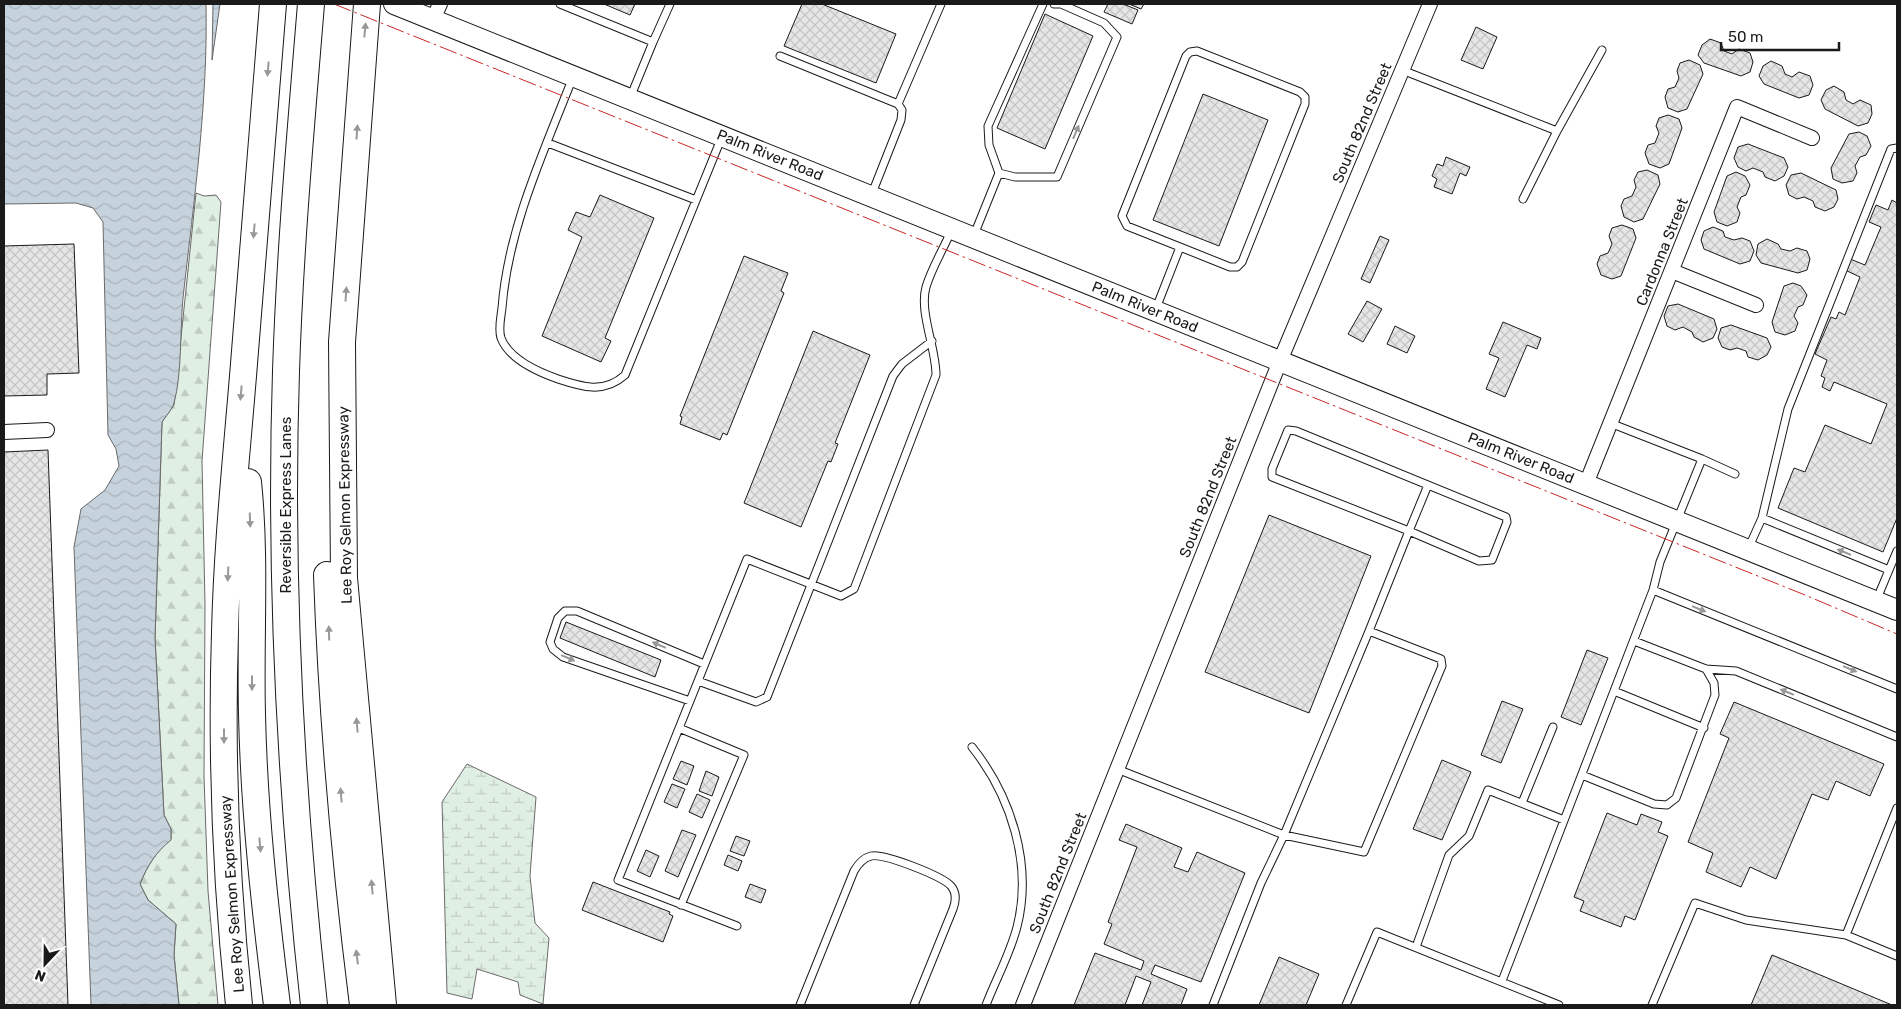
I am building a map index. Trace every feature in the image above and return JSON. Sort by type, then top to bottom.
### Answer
[{"type":"highway","name":"Reversible Express Lanes","points":[[311,4],[290,306],[285,493],[287,625],[296,808],[314,1005]]},
{"type":"highway","name":"Lee Roy Selmon Expressway","points":[[367,4],[342,342],[344,578],[383,1005]]},
{"type":"highway","name":"Lee Roy Selmon Expressway","points":[[239,1005],[232,935],[224,743],[225,632],[238,438],[272,12]]},
{"type":"highway","points":[[342,342],[326,416],[325,529],[331,690],[347,871],[363,1005]]},
{"type":"highway","points":[[238,438],[245,461],[248,485],[252,564],[252,715],[260,849],[276,1005]]},
{"type":"street","name":"Palm River Road","points":[[394,4],[436,12],[573,76],[1897,610]]},
{"type":"street","name":"South 82nd Street","points":[[1023,1005],[1280,361],[1430,4]]},
{"type":"street","name":"Cardonna Street","points":[[1586,484],[1737,107],[1812,138]]},
{"type":"street","points":[[1672,271],[1756,305]]},
{"type":"street","points":[[4,432],[47,430]]},
{"type":"lane","points":[[560,4],[653,42]]},
{"type":"lane","points":[[630,98],[670,4]]},
{"type":"lane","points":[[898,104],[941,4]]},
{"type":"lane","points":[[973,238],[999,173],[989,145],[988,126],[1035,17],[1043,4]]},
{"type":"lane","points":[[999,173],[1015,178],[1057,177],[1117,37],[1104,23],[1061,4],[1054,4]]},
{"type":"lane","points":[[1522,200],[1557,130],[1602,50]]},
{"type":"lane","points":[[1197,51],[1300,92],[1305,97],[1305,104],[1242,262],[1237,267],[1230,267],[1180,247],[1127,226],[1122,216],[1186,56],[1190,52],[1197,51]]},
{"type":"lane","points":[[780,56],[898,104],[902,110],[901,120],[871,196]]},
{"type":"lane","points":[[1402,70],[1557,130]]},
{"type":"lane","points":[[573,76],[528,197],[504,285],[501,337],[509,352],[551,376],[590,388],[617,382],[625,375],[722,136]]},
{"type":"lane","points":[[548,143],[696,200]]},
{"type":"lane","points":[[1748,549],[1762,518],[1788,409],[1892,149],[1897,148]]},
{"type":"lane","points":[[737,926],[618,880],[747,559],[842,596],[854,589],[936,375],[926,311],[926,288],[952,229]]},
{"type":"lane","points":[[1155,311],[1180,247]]},
{"type":"lane","points":[[698,681],[756,702],[767,697],[892,376],[902,364],[932,341]]},
{"type":"lane","points":[[1610,423],[1735,474]]},
{"type":"lane","points":[[1288,430],[1296,431],[1506,516],[1507,522],[1492,560],[1479,561],[1409,531],[1272,477],[1272,469],[1288,430]]},
{"type":"lane","points":[[1502,981],[1654,590],[1660,562],[1702,459]]},
{"type":"lane","points":[[1213,1005],[1261,883],[1284,835],[1428,484]]},
{"type":"lane","points":[[1762,518],[1889,570]]},
{"type":"lane","points":[[1876,601],[1897,551]]},
{"type":"lane","points":[[1654,590],[1897,689]]},
{"type":"lane","points":[[690,701],[563,657],[553,649],[550,642],[558,618],[565,611],[577,611],[704,664]]},
{"type":"lane","points":[[1117,769],[1284,835],[1364,852],[1442,666],[1442,659],[1369,631]]},
{"type":"lane","points":[[1634,641],[1706,669],[1736,671],[1897,737]]},
{"type":"lane","points":[[1582,775],[1654,804],[1667,805],[1676,798],[1715,696],[1714,683],[1706,669]]},
{"type":"lane","points":[[1614,691],[1704,728]]},
{"type":"lane","points":[[1522,803],[1553,727]]},
{"type":"lane","points":[[679,728],[744,754],[681,905]]},
{"type":"lane","points":[[972,747],[990,771],[1010,813],[1022,879],[1022,897],[1016,928],[986,1005]]},
{"type":"lane","points":[[1416,948],[1449,855],[1468,836],[1488,790],[1564,820]]},
{"type":"lane","points":[[1846,935],[1897,808]]},
{"type":"lane","points":[[800,1005],[854,871],[864,859],[880,855],[938,877],[951,886],[955,894],[954,909],[914,1005]]},
{"type":"lane","points":[[1652,1005],[1694,903],[1746,920],[1846,935],[1897,956]]},
{"type":"lane","points":[[1346,1005],[1377,932],[1559,1005]]},
{"type":"green space","points":[[196,193],[204,196],[216,195],[221,202],[202,461],[205,604],[204,776],[208,891],[218,1005],[179,1005],[174,955],[176,924],[148,900],[140,884],[152,860],[171,839],[171,829],[164,815],[155,638],[162,422],[174,405]]},
{"type":"green space","points":[[467,764],[536,797],[530,876],[535,923],[549,938],[543,1004],[520,995],[518,982],[477,969],[472,999],[447,993],[442,802]]},
{"type":"water","points":[[4,4],[206,4],[203,114],[183,298],[177,392],[173,406],[162,422],[155,638],[164,815],[171,829],[171,840],[152,860],[140,884],[148,900],[176,924],[174,955],[179,1005],[91,1005],[74,547],[81,509],[105,490],[119,466],[116,449],[108,435],[103,222],[93,208],[76,203],[4,204]]},
{"type":"water","points":[[213,4],[220,4],[212,60]]},
{"type":"building","points":[[604,4],[635,4],[630,15]]},
{"type":"building","points":[[802,4],[822,4],[896,34],[876,83],[784,46]]},
{"type":"building","points":[[1108,4],[1123,4],[1138,10],[1132,24],[1104,12]]},
{"type":"building","points":[[1129,4],[1144,4],[1141,9]]},
{"type":"building","points":[[1045,14],[1093,36],[1045,149],[997,128]]},
{"type":"building","points":[[1476,27],[1497,37],[1483,69],[1461,60]]},
{"type":"building","points":[[1710,39],[1721,43],[1724,51],[1732,54],[1739,49],[1750,53],[1753,62],[1750,72],[1741,76],[1704,63],[1698,55],[1702,45]]},
{"type":"building","points":[[1689,60],[1700,65],[1703,74],[1687,109],[1678,112],[1668,108],[1665,97],[1668,89],[1675,87],[1679,78],[1677,71],[1680,63]]},
{"type":"building","points":[[1771,61],[1782,66],[1785,74],[1792,77],[1799,72],[1810,76],[1813,85],[1809,95],[1799,98],[1764,84],[1759,76],[1763,66]]},
{"type":"building","points":[[1834,86],[1844,92],[1846,100],[1853,104],[1860,100],[1871,105],[1872,114],[1868,123],[1858,126],[1825,109],[1821,100],[1826,90]]},
{"type":"building","points":[[1203,94],[1268,120],[1219,246],[1153,220]]},
{"type":"building","points":[[1668,115],[1679,119],[1682,128],[1669,164],[1660,168],[1649,164],[1645,153],[1648,145],[1655,143],[1659,133],[1656,126],[1659,118]]},
{"type":"building","points":[[1859,132],[1867,136],[1871,146],[1866,155],[1860,157],[1855,166],[1857,173],[1853,181],[1842,183],[1833,179],[1831,168],[1849,134]]},
{"type":"building","points":[[1748,144],[1784,158],[1788,167],[1784,176],[1775,181],[1765,177],[1763,172],[1753,168],[1746,171],[1738,167],[1734,158],[1738,147]]},
{"type":"building","points":[[1446,157],[1470,167],[1466,176],[1460,173],[1452,194],[1434,187],[1437,179],[1432,176],[1437,164],[1443,166]]},
{"type":"building","points":[[1647,170],[1658,175],[1660,184],[1643,219],[1634,222],[1624,217],[1621,206],[1624,199],[1632,196],[1636,187],[1634,180],[1638,172]]},
{"type":"building","points":[[1736,172],[1745,176],[1750,185],[1746,195],[1741,197],[1737,207],[1740,213],[1737,222],[1727,226],[1717,222],[1714,212],[1727,176]]},
{"type":"building","points":[[1801,173],[1836,190],[1838,199],[1834,207],[1825,211],[1815,207],[1813,201],[1804,197],[1797,199],[1789,195],[1786,185],[1791,175]]},
{"type":"building","points":[[600,195],[654,218],[605,338],[611,341],[601,362],[542,336],[582,237],[568,230],[576,212],[590,217]]},
{"type":"building","points":[[1892,200],[1897,203],[1897,518],[1883,552],[1778,508],[1794,468],[1805,472],[1825,425],[1871,444],[1887,404],[1834,382],[1830,391],[1822,387],[1825,378],[1821,376],[1827,360],[1815,354],[1831,317],[1836,319],[1839,312],[1845,315],[1860,277],[1845,270],[1850,259],[1865,265],[1881,227],[1869,222],[1876,205],[1888,210]]},
{"type":"building","points":[[1622,225],[1633,229],[1636,238],[1621,276],[1612,279],[1601,275],[1597,264],[1600,256],[1608,253],[1612,244],[1609,236],[1612,228]]},
{"type":"building","points":[[1713,227],[1723,231],[1725,237],[1734,240],[1742,238],[1750,241],[1754,251],[1750,261],[1740,264],[1704,249],[1701,240],[1704,231]]},
{"type":"building","points":[[1380,236],[1389,240],[1370,283],[1361,279]]},
{"type":"building","points":[[1767,239],[1778,244],[1781,249],[1790,251],[1797,248],[1807,251],[1810,259],[1807,270],[1798,273],[1761,263],[1756,255],[1758,244]]},
{"type":"building","points":[[74,244],[79,373],[47,374],[47,395],[4,396],[4,246]]},
{"type":"building","points":[[744,256],[788,273],[781,291],[784,293],[727,435],[723,433],[720,440],[680,424],[682,417],[680,416]]},
{"type":"building","points":[[1793,283],[1801,286],[1807,295],[1803,305],[1798,307],[1794,316],[1798,323],[1795,331],[1785,335],[1775,332],[1772,322],[1784,286]]},
{"type":"building","points":[[1367,301],[1382,309],[1363,342],[1348,334]]},
{"type":"building","points":[[1678,304],[1714,319],[1717,329],[1713,338],[1703,342],[1683,327],[1675,330],[1667,326],[1664,316],[1668,306]]},
{"type":"building","points":[[1503,322],[1541,338],[1537,349],[1527,345],[1505,397],[1486,389],[1499,358],[1489,354]]},
{"type":"building","points":[[1731,325],[1767,338],[1771,347],[1767,355],[1758,360],[1748,357],[1746,351],[1737,348],[1730,350],[1722,347],[1718,338],[1721,328]]},
{"type":"building","points":[[1395,326],[1415,336],[1407,353],[1387,344]]},
{"type":"building","points":[[813,331],[870,355],[835,443],[838,444],[831,462],[828,461],[801,527],[744,503]]},
{"type":"building","points":[[48,450],[68,1005],[4,1005],[4,452]]},
{"type":"building","points":[[1269,515],[1371,556],[1309,713],[1205,672]]},
{"type":"building","points":[[566,622],[661,660],[655,677],[560,638]]},
{"type":"building","points":[[1587,650],[1608,658],[1581,725],[1561,717]]},
{"type":"building","points":[[1502,701],[1523,709],[1501,763],[1481,755]]},
{"type":"building","points":[[1734,702],[1884,764],[1870,796],[1836,781],[1828,800],[1812,794],[1776,879],[1750,867],[1741,887],[1706,872],[1713,853],[1688,842],[1729,738],[1720,734]]},
{"type":"building","points":[[1442,760],[1471,772],[1442,840],[1413,829]]},
{"type":"building","points":[[681,761],[694,766],[687,785],[673,779]]},
{"type":"building","points":[[706,771],[719,777],[712,796],[699,791]]},
{"type":"building","points":[[672,784],[685,789],[677,808],[664,802]]},
{"type":"building","points":[[697,794],[710,800],[702,818],[689,812]]},
{"type":"building","points":[[1607,813],[1637,825],[1641,814],[1662,822],[1658,832],[1668,836],[1635,920],[1625,916],[1621,927],[1580,911],[1584,901],[1574,897]]},
{"type":"building","points":[[1126,824],[1182,848],[1174,867],[1188,872],[1197,852],[1245,873],[1201,982],[1155,965],[1151,974],[1187,989],[1181,1005],[1142,1005],[1151,982],[1136,976],[1125,1005],[1074,1005],[1095,953],[1141,970],[1144,961],[1104,944],[1112,924],[1108,922],[1137,847],[1119,840]]},
{"type":"building","points":[[682,830],[696,835],[678,877],[665,871]]},
{"type":"building","points":[[736,836],[750,841],[744,856],[730,851]]},
{"type":"building","points":[[646,850],[659,856],[650,877],[637,871]]},
{"type":"building","points":[[728,855],[742,861],[738,871],[724,865]]},
{"type":"building","points":[[593,882],[670,912],[669,914],[673,916],[663,942],[582,910]]},
{"type":"building","points":[[750,884],[766,890],[761,903],[745,897]]},
{"type":"building","points":[[1772,955],[1794,964],[1892,1005],[1751,1005]]},
{"type":"building","points":[[1279,957],[1319,974],[1306,1005],[1259,1005]]},
{"type":"power","points":[[334,4],[1805,595],[1897,634]]}]
